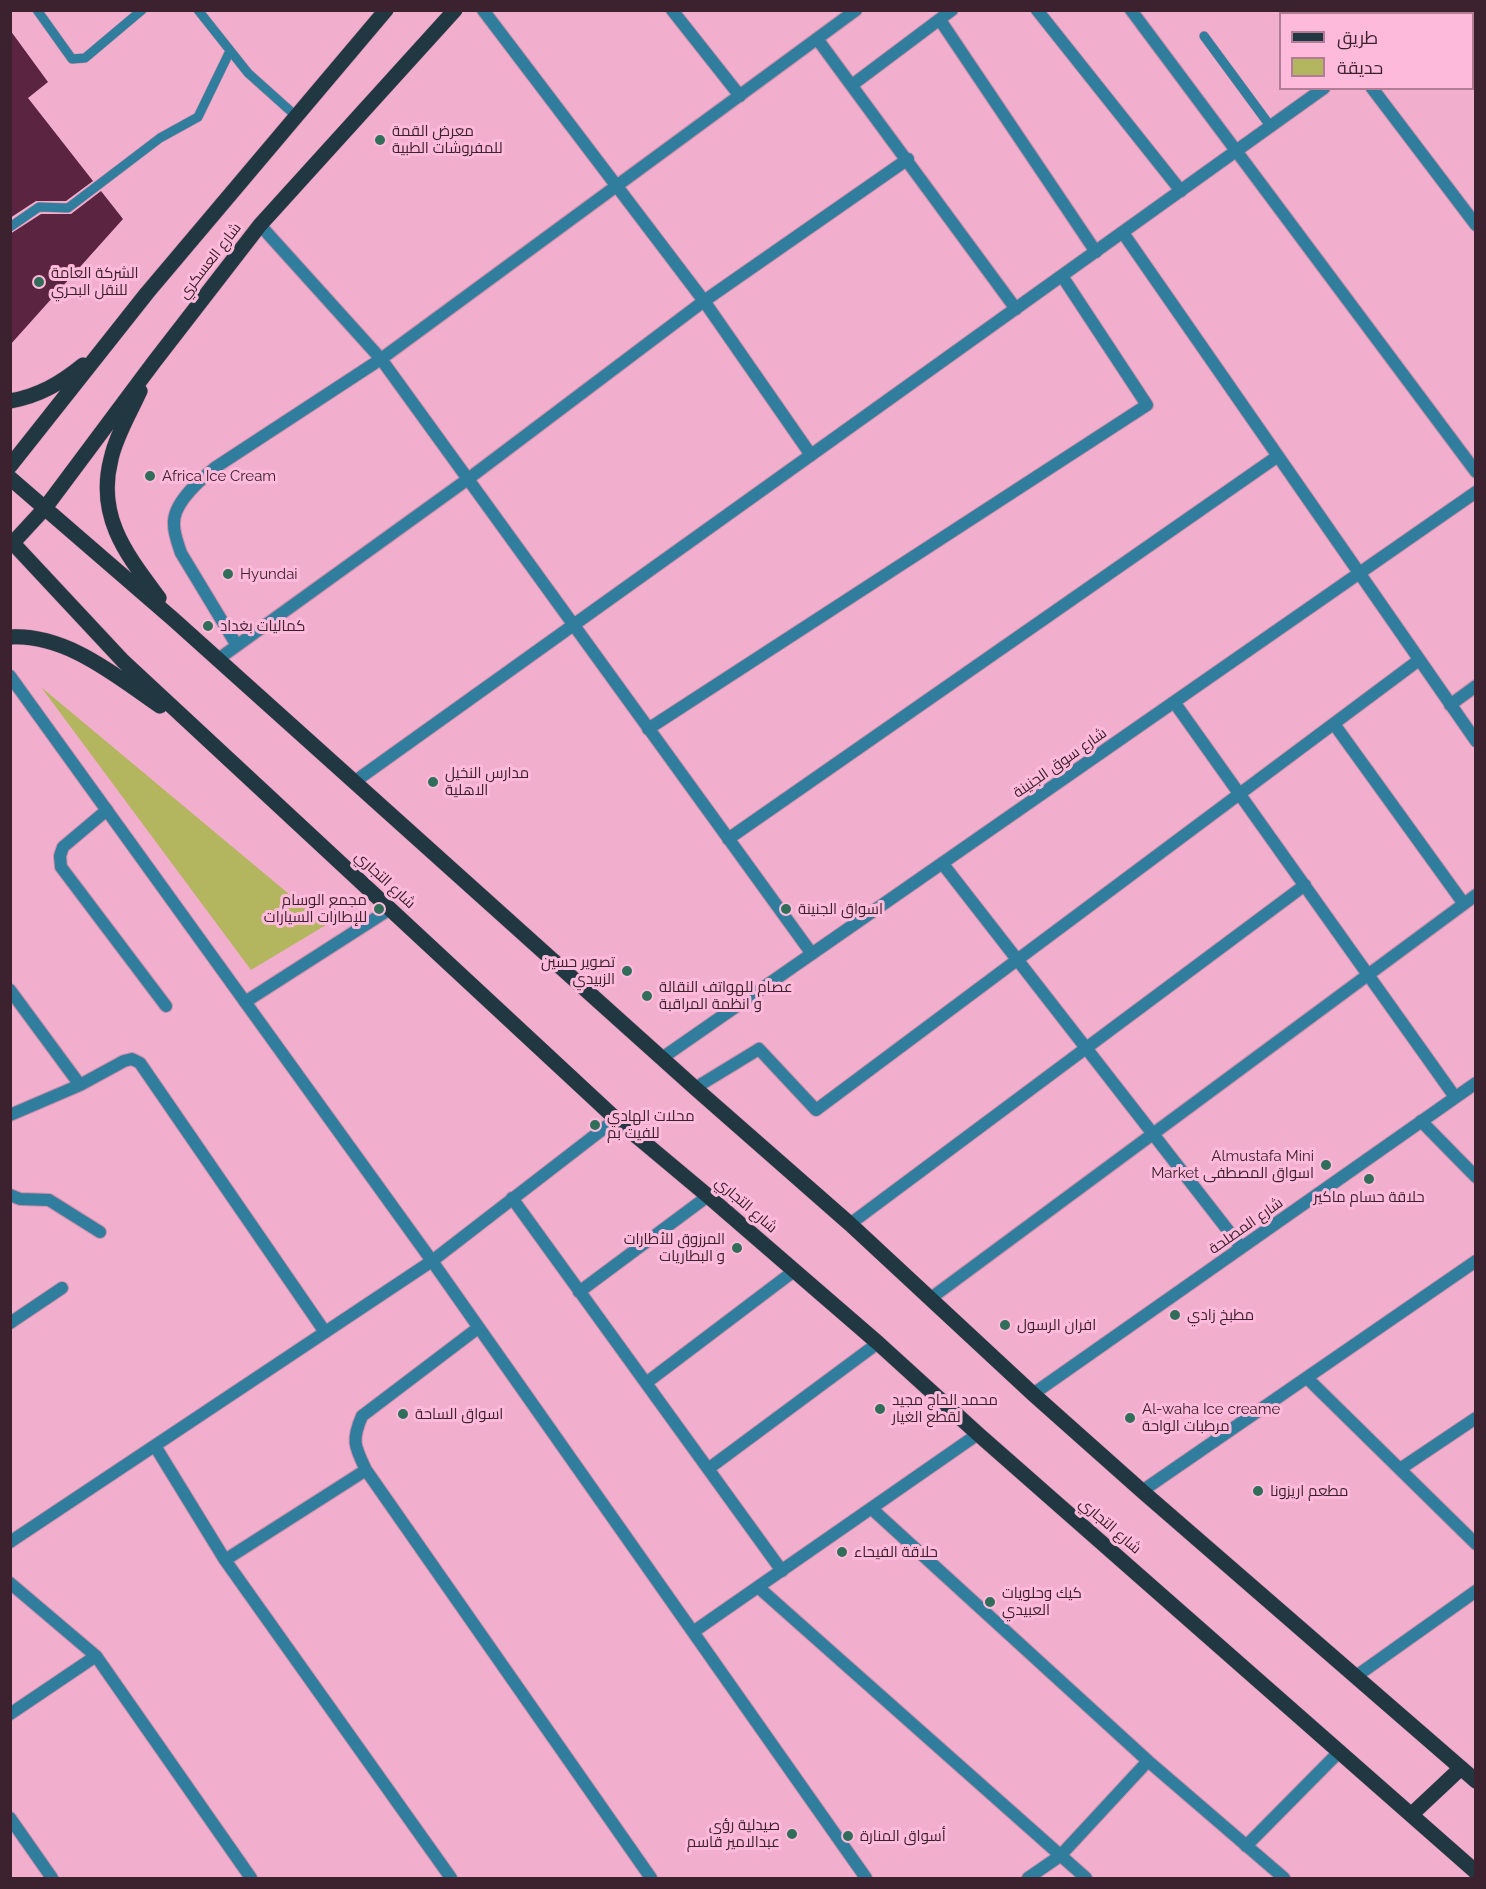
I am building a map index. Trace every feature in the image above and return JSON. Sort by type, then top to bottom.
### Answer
[{"type":"main road","name":"شارع العسكري","points":[[10,466],[147,293],[386,10]]},
{"type":"main road","name":"شارع العسكري","points":[[11,543],[45,508],[260,225],[455,10]]},
{"type":"main road","points":[[10,401],[29,397],[61,382],[88,361],[147,293]]},
{"type":"main road","points":[[154,362],[111,458],[108,472],[108,498],[113,524],[122,546],[177,623]]},
{"type":"main road","points":[[10,478],[177,623],[695,1088],[850,1224],[1033,1394],[1142,1491],[1476,1781]]},
{"type":"main road","name":"شارع التجاري","points":[[11,543],[123,661],[616,1119],[878,1343],[978,1434],[1476,1872]]},
{"type":"main road","points":[[10,637],[41,640],[70,649],[197,729]]},
{"type":"main road","points":[[1412,1814],[1461,1768]]},
{"type":"street","points":[[483,10],[704,301],[811,455]]},
{"type":"street","points":[[672,10],[740,96]]},
{"type":"street","points":[[236,644],[181,553],[173,522],[183,500],[198,482],[216,467],[381,359],[856,10]]},
{"type":"street","points":[[852,86],[952,10]]},
{"type":"street","points":[[1037,10],[1182,191]]},
{"type":"street","points":[[1131,10],[1476,472]]},
{"type":"street","points":[[940,20],[1096,252]]},
{"type":"street","points":[[818,40],[908,159],[1016,309]]},
{"type":"street","points":[[354,782],[1321,90]]},
{"type":"street","points":[[1374,90],[1476,225]]},
{"type":"street","points":[[217,660],[236,644],[468,479],[704,301],[908,159]]},
{"type":"street","points":[[260,225],[381,359],[812,954]]},
{"type":"street","points":[[1123,232],[1476,741]]},
{"type":"street","points":[[648,729],[1147,405],[1062,276]]},
{"type":"street","points":[[728,839],[1278,456]]},
{"type":"street","name":"شارع سوق الجنينة","points":[[662,1058],[1476,492]]},
{"type":"street","points":[[695,1088],[759,1049],[816,1110],[1419,660]]},
{"type":"street","points":[[10,676],[432,1261],[866,1878]]},
{"type":"street","points":[[1450,705],[1476,686]]},
{"type":"street","points":[[1174,702],[1455,1097]]},
{"type":"street","points":[[1334,724],[1464,904]]},
{"type":"street","points":[[107,810],[63,847],[60,856],[61,867],[166,1006]]},
{"type":"street","points":[[942,863],[1241,1247]]},
{"type":"street","points":[[850,1224],[1305,885]]},
{"type":"street","points":[[931,1298],[1476,895]]},
{"type":"street","points":[[245,1002],[390,909]]},
{"type":"street","points":[[10,990],[80,1085]]},
{"type":"street","points":[[10,1115],[80,1085],[124,1061],[132,1059],[140,1063],[325,1332]]},
{"type":"street","name":"شارع المصلحة","points":[[1033,1394],[1476,1083]]},
{"type":"street","points":[[10,1542],[432,1261],[616,1119]]},
{"type":"street","points":[[1421,1121],[1476,1177]]},
{"type":"street","points":[[10,1195],[20,1199],[49,1200],[100,1232]]},
{"type":"street","points":[[579,1292],[708,1196]]},
{"type":"street","points":[[512,1198],[782,1570]]},
{"type":"street","points":[[1142,1491],[1476,1261]]},
{"type":"street","points":[[646,1383],[794,1271]]},
{"type":"street","points":[[10,1323],[62,1288]]},
{"type":"street","points":[[478,1328],[362,1416],[357,1427],[354,1447],[366,1470],[651,1878]]},
{"type":"street","points":[[708,1469],[878,1343]]},
{"type":"street","points":[[1307,1378],[1476,1544]]},
{"type":"street","points":[[1400,1469],[1476,1418]]},
{"type":"street","points":[[693,1632],[978,1434]]},
{"type":"street","points":[[155,1446],[225,1560],[451,1878]]},
{"type":"street","points":[[225,1560],[366,1470]]},
{"type":"street","points":[[872,1509],[1148,1761],[1284,1878]]},
{"type":"street","points":[[10,1583],[96,1656],[251,1878]]},
{"type":"street","points":[[758,1587],[1086,1878]]},
{"type":"street","points":[[1355,1677],[1476,1591]]},
{"type":"street","points":[[10,1714],[96,1656]]},
{"type":"street","points":[[1246,1846],[1340,1751]]},
{"type":"street","points":[[1028,1878],[1060,1856],[1148,1761]]},
{"type":"street","points":[[10,1818],[52,1878]]},
{"type":"lane","points":[[37,10],[72,59],[85,58],[142,10]]},
{"type":"lane","points":[[198,10],[248,73],[296,116]]},
{"type":"lane","points":[[1204,36],[1271,127]]},
{"type":"lane","points":[[10,227],[39,207],[68,208],[160,138],[198,117],[230,51]]},
{"type":"green space","points":[[41,687],[326,925],[251,970]]},
{"type":"building","points":[[10,30],[48,82],[28,98],[93,181],[66,201],[36,201],[10,218]]},
{"type":"building","points":[[101,191],[123,219],[10,345],[10,234],[41,214],[71,214]]},
{"type":"place","name":"معرض القمة للمفروشات الطبية","points":[[380,140]]},
{"type":"place","name":"الشركة العامة للنقل البحري","points":[[39,282]]},
{"type":"place","name":"Africa Ice Cream","points":[[150,476]]},
{"type":"place","name":"Hyundai","points":[[228,574]]},
{"type":"place","name":"كماليات بغداد","points":[[208,626]]},
{"type":"place","name":"مدارس النخيل الاهلية","points":[[433,782]]},
{"type":"place","name":"مجمع الوسام للإطارات السيارات","points":[[379,909]]},
{"type":"place","name":"اسواق الجنينة","points":[[786,909]]},
{"type":"place","name":"تصوير حسين الزبيدي","points":[[627,971]]},
{"type":"place","name":"عصام للهواتف النقالة و انظمة المراقبة","points":[[647,996]]},
{"type":"place","name":"محلات الهادي للفيت بم","points":[[595,1125]]},
{"type":"place","name":"Almustafa Mini Market اسواق المصطفى","points":[[1326,1165]]},
{"type":"place","name":"حلاقة حسام ماكير","points":[[1369,1179]]},
{"type":"place","name":"المرزوق للأطارات و البطاريات","points":[[737,1248]]},
{"type":"place","name":"مطبخ زادي","points":[[1175,1315]]},
{"type":"place","name":"افران الرسول","points":[[1005,1325]]},
{"type":"place","name":"محمد الحاج مجيد لقطع الغيار","points":[[880,1409]]},
{"type":"place","name":"اسواق الساحة","points":[[403,1414]]},
{"type":"place","name":"Al-waha Ice creame مرطبات الواحة","points":[[1130,1418]]},
{"type":"place","name":"مطعم اريزونا","points":[[1258,1491]]},
{"type":"place","name":"حلاقة الفيحاء","points":[[842,1552]]},
{"type":"place","name":"كيك وحلويات العبيدي","points":[[990,1602]]},
{"type":"place","name":"صيدلية رؤى عبدالامير قاسم","points":[[792,1834]]},
{"type":"place","name":"أسواق المنارة","points":[[848,1836]]}]
